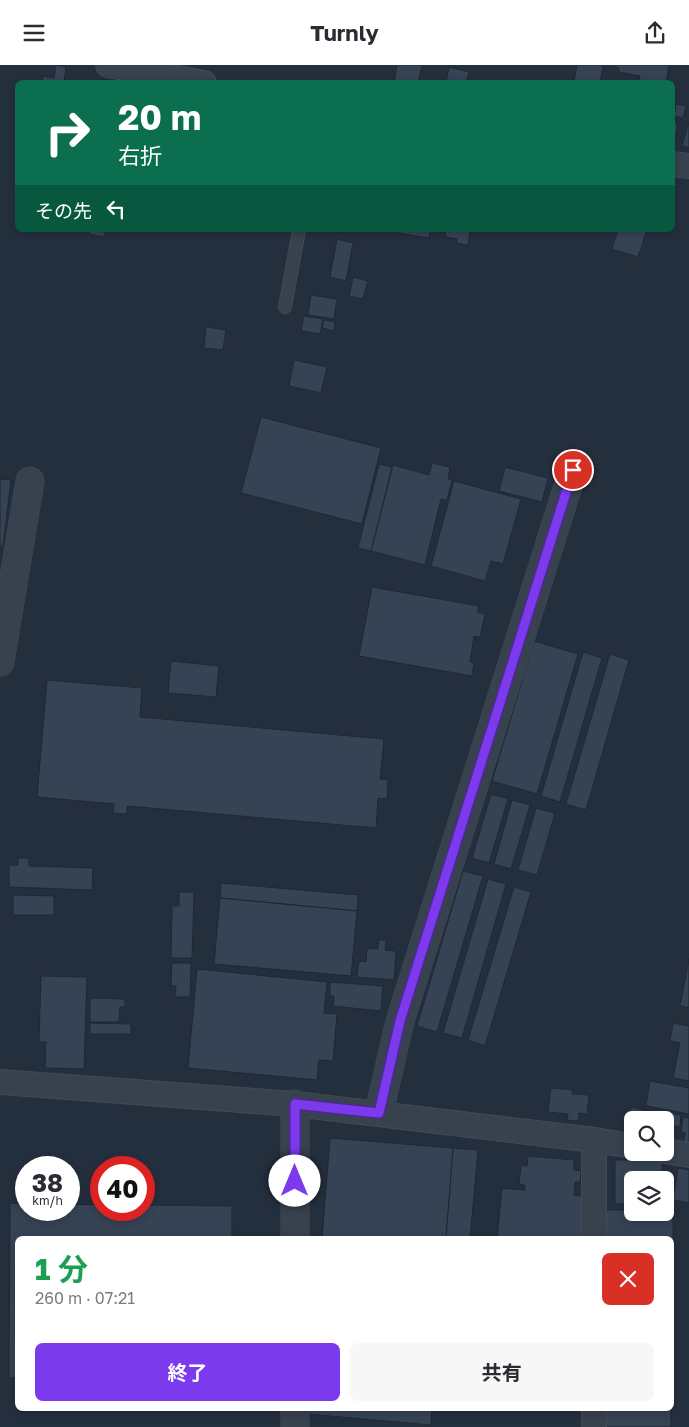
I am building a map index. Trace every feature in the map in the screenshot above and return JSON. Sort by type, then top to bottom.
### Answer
[{"type":"street","points":[[108,65],[188,80]]},
{"type":"street","points":[[675,164],[689,166]]},
{"type":"street","points":[[379,1113],[400,1021],[573,470]]},
{"type":"street","points":[[0,662],[30,481]]},
{"type":"street","points":[[0,1082],[295,1104],[624,1145]]},
{"type":"street","points":[[295,1104],[295,1236]]},
{"type":"street","points":[[594,1140],[594,1236]]},
{"type":"street","points":[[674,1152],[689,1155]]},
{"type":"street","points":[[295,1411],[295,1427]]},
{"type":"street","points":[[594,1411],[594,1427]]},
{"type":"lane","points":[[285,307],[299,232]]},
{"type":"building","points":[[56,65],[66,67],[64,80],[42,80],[43,76],[54,78]]},
{"type":"building","points":[[397,65],[422,65],[419,80],[394,80]]},
{"type":"building","points":[[577,65],[603,65],[600,80],[574,80]]},
{"type":"building","points":[[610,65],[669,65],[666,80],[639,80],[640,76],[619,72],[619,68]]},
{"type":"building","points":[[449,67],[469,72],[467,80],[447,80]]},
{"type":"building","points":[[676,104],[686,106],[683,118],[675,116]]},
{"type":"building","points":[[675,122],[678,123],[675,140]]},
{"type":"building","points":[[689,122],[689,148],[682,146]]},
{"type":"building","points":[[89,232],[105,232],[104,237],[89,234]]},
{"type":"building","points":[[399,232],[430,232],[429,238]]},
{"type":"building","points":[[446,232],[470,232],[468,245],[456,243],[457,239],[445,237]]},
{"type":"building","points":[[617,232],[646,232],[638,257],[612,249]]},
{"type":"building","points":[[337,239],[353,243],[346,281],[330,277]]},
{"type":"building","points":[[353,277],[368,281],[363,299],[349,296]]},
{"type":"building","points":[[311,295],[337,299],[334,319],[308,315]]},
{"type":"building","points":[[304,316],[323,319],[320,334],[301,331]]},
{"type":"building","points":[[324,320],[335,322],[334,331],[322,328]]},
{"type":"building","points":[[206,327],[226,330],[223,350],[204,348]]},
{"type":"building","points":[[294,360],[327,367],[321,393],[289,386]]},
{"type":"building","points":[[261,417],[381,448],[362,524],[241,493]]},
{"type":"building","points":[[432,463],[450,467],[448,479],[452,480],[447,500],[441,499],[425,565],[371,551],[393,465],[429,475]]},
{"type":"building","points":[[379,464],[392,467],[371,551],[358,548]]},
{"type":"building","points":[[505,467],[548,478],[542,502],[499,491]]},
{"type":"building","points":[[0,479],[11,480],[3,546],[0,546]]},
{"type":"building","points":[[454,481],[521,499],[503,564],[491,561],[485,581],[431,566]]},
{"type":"building","points":[[372,587],[479,606],[477,612],[485,614],[480,637],[474,636],[470,662],[474,662],[472,676],[359,656]]},
{"type":"building","points":[[534,641],[578,654],[537,794],[492,781]]},
{"type":"building","points":[[583,652],[602,658],[560,802],[541,796]]},
{"type":"building","points":[[610,654],[629,660],[586,810],[566,804]]},
{"type":"building","points":[[171,661],[219,666],[216,697],[168,693]]},
{"type":"building","points":[[47,680],[142,688],[140,717],[384,739],[380,779],[388,780],[387,799],[378,798],[376,828],[127,806],[127,814],[113,813],[114,804],[37,797]]},
{"type":"building","points":[[491,794],[508,799],[489,863],[472,858]]},
{"type":"building","points":[[512,800],[530,805],[511,869],[494,864]]},
{"type":"building","points":[[536,808],[555,813],[537,875],[518,870]]},
{"type":"building","points":[[18,858],[29,858],[29,866],[93,868],[92,890],[9,887],[9,865],[18,865]]},
{"type":"building","points":[[463,871],[483,876],[437,1032],[417,1026]]},
{"type":"building","points":[[488,879],[506,884],[462,1038],[443,1033]]},
{"type":"building","points":[[221,883],[358,895],[357,911],[220,898]]},
{"type":"building","points":[[514,887],[531,892],[485,1046],[468,1040]]},
{"type":"building","points":[[179,892],[194,892],[192,958],[171,958],[172,906],[179,906]]},
{"type":"building","points":[[13,895],[54,896],[54,915],[13,915]]},
{"type":"building","points":[[220,898],[357,911],[351,976],[214,964]]},
{"type":"building","points":[[379,940],[386,940],[385,950],[396,951],[394,980],[357,977],[359,961],[366,962],[367,948],[378,949]]},
{"type":"building","points":[[689,959],[689,1008],[680,1006]]},
{"type":"building","points":[[172,963],[191,963],[190,997],[175,997],[176,986],[171,986]]},
{"type":"building","points":[[197,969],[327,982],[324,1013],[337,1014],[333,1061],[319,1060],[317,1080],[188,1068]]},
{"type":"building","points":[[41,976],[87,977],[84,1069],[45,1068],[46,1042],[39,1042]]},
{"type":"building","points":[[330,982],[383,986],[381,1011],[333,1006],[334,996],[330,996]]},
{"type":"building","points":[[90,998],[125,999],[125,1007],[120,1007],[119,1022],[90,1022]]},
{"type":"building","points":[[90,1023],[131,1024],[131,1034],[90,1034]]},
{"type":"building","points":[[673,1023],[689,1026],[689,1081],[673,1078],[680,1043],[670,1041]]},
{"type":"building","points":[[650,1081],[689,1088],[689,1114],[646,1106]]},
{"type":"building","points":[[551,1088],[573,1090],[572,1094],[589,1095],[587,1114],[579,1113],[578,1121],[567,1120],[568,1114],[548,1112]]},
{"type":"building","points":[[631,1107],[648,1111],[630,1111]]},
{"type":"building","points":[[674,1114],[681,1115],[680,1127],[674,1126]]},
{"type":"building","points":[[683,1117],[689,1118],[689,1146],[683,1145],[685,1133],[681,1132]]},
{"type":"building","points":[[330,1138],[453,1148],[446,1236],[322,1236]]},
{"type":"building","points":[[453,1148],[478,1150],[470,1236],[446,1236]]},
{"type":"building","points":[[528,1156],[574,1160],[574,1170],[581,1171],[580,1182],[575,1182],[574,1195],[587,1197],[587,1236],[497,1236],[502,1188],[525,1190],[525,1185],[519,1184],[521,1165],[527,1166]]},
{"type":"building","points":[[615,1160],[662,1161],[662,1171],[624,1171],[624,1204],[615,1204]]},
{"type":"building","points":[[678,1168],[689,1170],[689,1203],[674,1200]]},
{"type":"building","points":[[10,1203],[15,1203],[15,1221],[80,1221],[80,1204],[90,1205],[90,1221],[155,1221],[155,1205],[232,1206],[232,1236],[15,1236],[15,1378],[9,1378]]},
{"type":"building","points":[[601,1210],[624,1210],[624,1221],[673,1221],[673,1236],[601,1236]]},
{"type":"building","points":[[308,1411],[432,1411],[431,1425],[308,1414]]},
{"type":"building","points":[[601,1411],[671,1411],[671,1427],[601,1427]]},
{"type":"route","points":[[295,1181],[295,1104],[379,1113],[400,1021],[573,470]]}]
